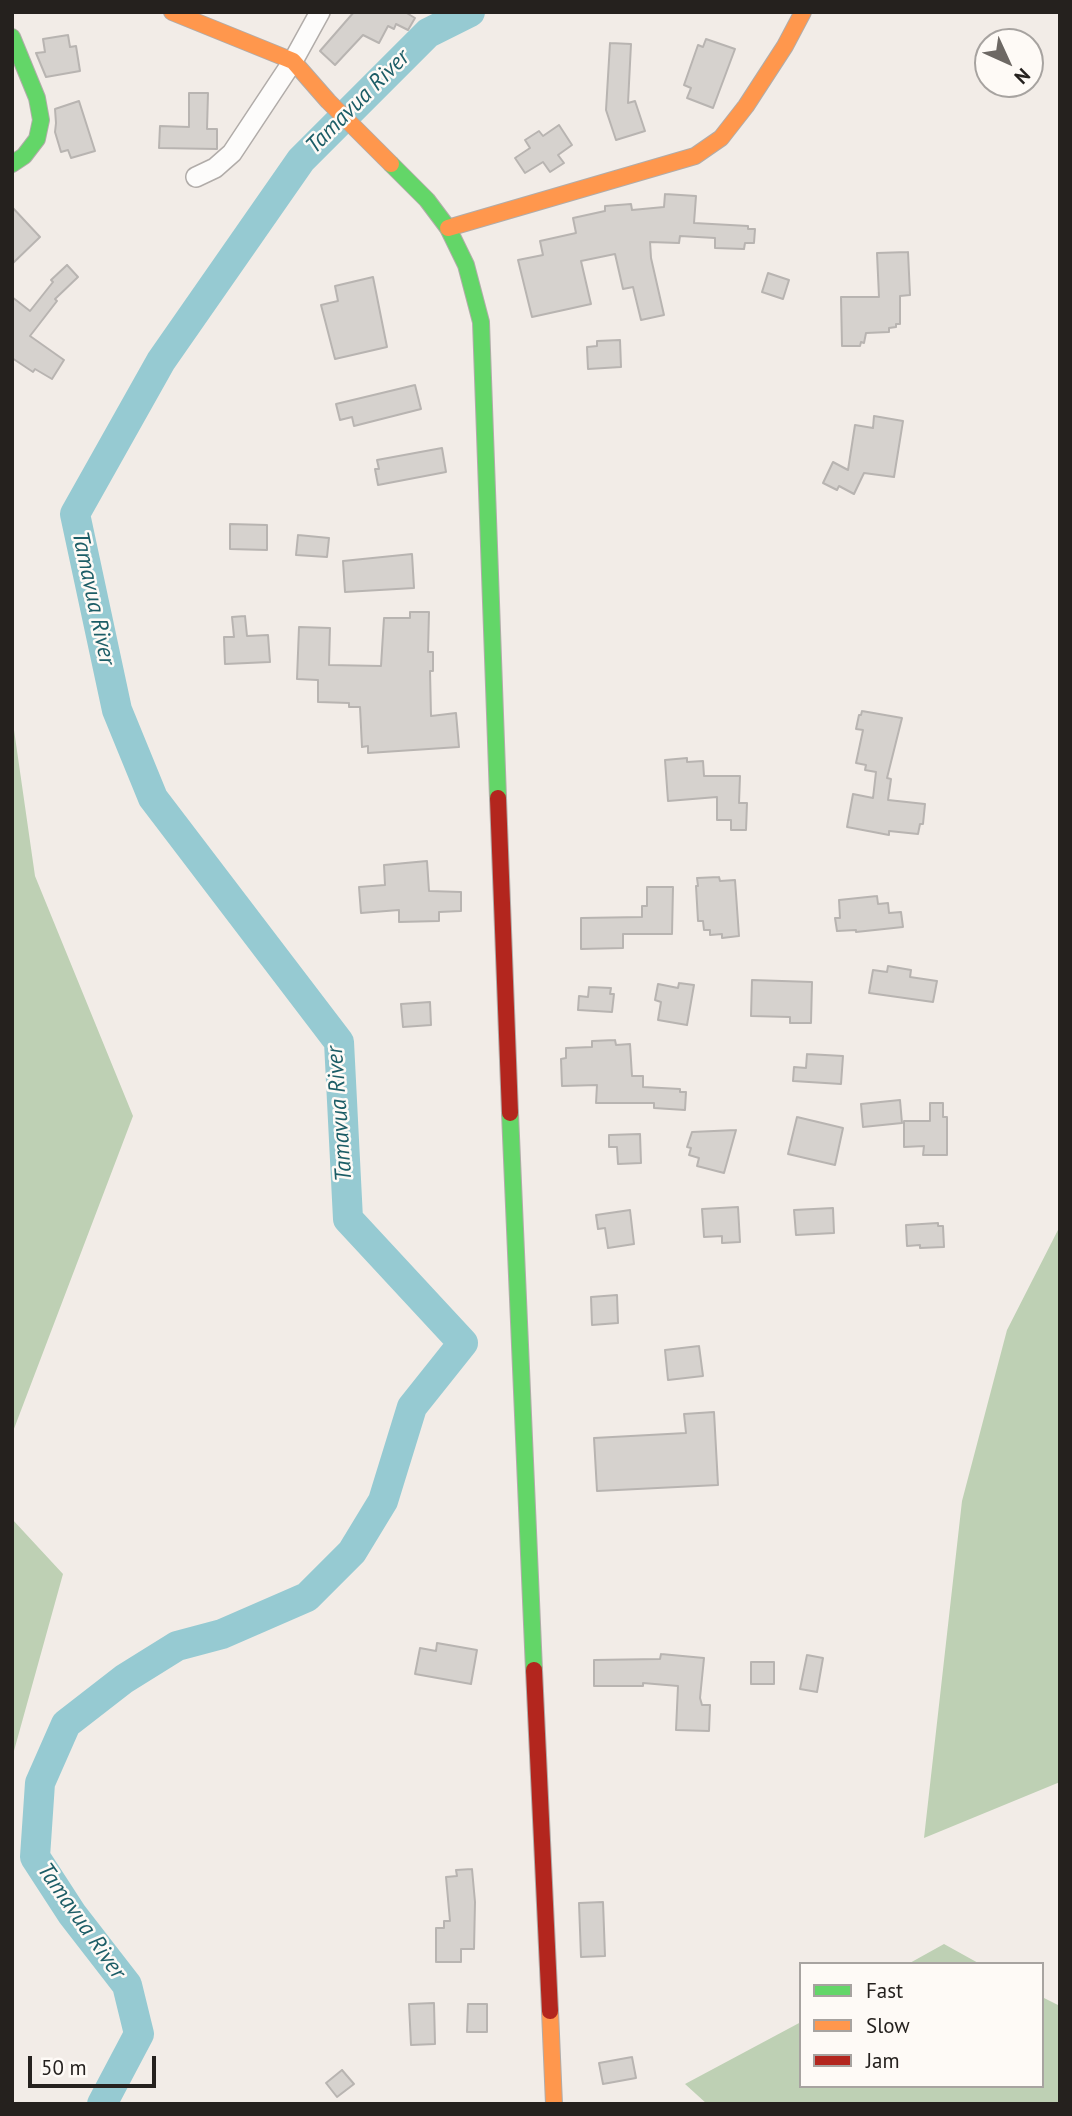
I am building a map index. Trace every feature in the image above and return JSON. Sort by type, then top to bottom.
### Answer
[{"type":"street","points":[[172,12],[293,61],[328,101],[427,200],[448,228],[466,265],[481,322],[513,1210],[554,2104]]},
{"type":"street","points":[[196,177],[215,168],[232,153],[293,61],[320,12]]},
{"type":"street","points":[[448,228],[695,156],[721,138],[746,106],[785,46],[803,12]]},
{"type":"street","points":[[12,37],[37,98],[41,120],[37,139],[24,156],[12,164]]},
{"type":"green space","points":[[12,716],[35,876],[133,1116],[12,1434]]},
{"type":"green space","points":[[1060,1226],[1060,1782],[924,1838],[962,1501],[1007,1330]]},
{"type":"green space","points":[[12,1519],[63,1574],[12,1758]]},
{"type":"green space","points":[[944,1944],[976,1962],[912,1962]]},
{"type":"green space","points":[[1044,1998],[1060,2006],[1060,2104],[707,2104],[685,2084],[799,2023],[799,2088],[1044,2088]]},
{"type":"building","points":[[354,12],[405,12],[415,18],[408,30],[396,24],[394,29],[388,26],[379,43],[363,35],[335,65],[320,51]]},
{"type":"building","points":[[68,35],[70,47],[76,46],[80,71],[46,77],[36,53],[45,52],[43,39]]},
{"type":"building","points":[[706,39],[735,49],[713,108],[687,98],[691,88],[684,85],[698,45],[703,47]]},
{"type":"building","points":[[610,43],[631,44],[628,103],[635,101],[645,131],[616,140],[606,110]]},
{"type":"building","points":[[189,93],[208,93],[207,129],[217,129],[217,149],[159,148],[160,126],[189,127]]},
{"type":"building","points":[[79,101],[95,151],[71,158],[68,150],[61,152],[55,132],[55,109]]},
{"type":"building","points":[[559,125],[572,145],[558,155],[564,163],[550,172],[543,162],[525,173],[515,158],[530,148],[525,140],[539,131],[543,136]]},
{"type":"building","points":[[665,194],[696,196],[694,223],[748,226],[748,229],[755,229],[754,243],[745,243],[744,249],[715,248],[715,238],[680,236],[679,243],[650,242],[664,315],[641,320],[633,287],[623,289],[615,254],[581,261],[591,304],[532,317],[518,260],[543,255],[540,241],[576,233],[573,218],[605,211],[605,206],[631,204],[632,210],[664,207]]},
{"type":"building","points":[[12,207],[40,237],[12,264]]},
{"type":"building","points":[[908,252],[910,295],[900,296],[900,324],[889,328],[889,332],[866,333],[864,343],[861,342],[860,346],[842,346],[841,297],[879,297],[877,253]]},
{"type":"building","points":[[67,265],[78,277],[55,299],[57,301],[30,336],[64,360],[52,379],[35,369],[33,372],[12,358],[12,297],[30,311],[53,282],[51,280]]},
{"type":"building","points":[[768,273],[789,280],[783,299],[762,292]]},
{"type":"building","points":[[373,277],[387,347],[335,359],[321,305],[338,301],[335,286]]},
{"type":"building","points":[[620,340],[621,367],[588,369],[587,347],[597,346],[597,341]]},
{"type":"building","points":[[415,385],[421,409],[354,426],[352,417],[340,420],[336,404]]},
{"type":"building","points":[[874,416],[903,421],[894,477],[864,473],[854,494],[839,486],[837,490],[823,483],[833,462],[848,470],[855,425],[873,428]]},
{"type":"building","points":[[442,448],[446,472],[378,485],[375,469],[379,469],[377,460]]},
{"type":"building","points":[[230,524],[267,525],[267,550],[230,549]]},
{"type":"building","points":[[298,535],[329,538],[327,557],[296,555]]},
{"type":"building","points":[[412,554],[414,588],[345,592],[343,561]]},
{"type":"building","points":[[410,612],[429,612],[428,652],[433,652],[433,671],[430,671],[431,716],[456,713],[459,747],[368,753],[368,746],[362,747],[360,707],[349,707],[349,703],[318,702],[318,680],[297,679],[299,627],[330,628],[329,665],[381,666],[384,618],[410,618]]},
{"type":"building","points":[[245,616],[247,636],[268,635],[270,662],[225,664],[224,637],[234,637],[232,617]]},
{"type":"building","points":[[862,711],[902,718],[887,778],[891,779],[888,800],[925,804],[923,824],[920,824],[918,834],[889,831],[889,835],[847,827],[853,794],[873,798],[876,772],[865,770],[866,765],[856,763],[863,730],[856,729]]},
{"type":"building","points":[[687,758],[687,762],[703,761],[704,776],[740,776],[739,803],[747,803],[746,830],[731,830],[731,820],[717,820],[717,797],[668,801],[665,760]]},
{"type":"building","points":[[427,861],[429,891],[461,892],[461,911],[439,912],[439,921],[399,922],[399,910],[361,913],[359,887],[385,885],[384,865]]},
{"type":"building","points":[[719,877],[720,881],[735,880],[739,936],[722,938],[722,934],[710,935],[710,930],[704,930],[703,921],[698,921],[697,878]]},
{"type":"building","points":[[647,887],[673,887],[672,934],[623,934],[623,948],[581,949],[581,918],[642,917],[642,906],[647,906]]},
{"type":"building","points":[[877,896],[878,904],[888,903],[889,913],[901,912],[903,927],[856,932],[837,931],[835,918],[840,918],[839,900]]},
{"type":"building","points":[[888,966],[911,970],[910,977],[937,981],[933,1002],[869,993],[873,970],[887,972]]},
{"type":"building","points":[[752,980],[812,982],[811,1023],[790,1023],[790,1017],[751,1016]]},
{"type":"building","points":[[679,983],[694,985],[687,1025],[658,1020],[661,1002],[655,1000],[658,984],[678,988]]},
{"type":"building","points":[[589,987],[611,988],[610,994],[614,994],[612,1012],[578,1010],[579,996],[588,997]]},
{"type":"building","points":[[430,1002],[431,1025],[403,1027],[401,1004]]},
{"type":"building","points":[[615,1040],[616,1045],[630,1044],[632,1076],[643,1076],[643,1087],[680,1089],[680,1092],[686,1092],[685,1110],[654,1108],[654,1103],[596,1103],[597,1085],[562,1086],[561,1059],[566,1058],[566,1048],[592,1047],[592,1041]]},
{"type":"building","points":[[807,1054],[843,1056],[841,1084],[793,1081],[794,1067],[806,1068]]},
{"type":"building","points":[[900,1100],[902,1123],[863,1127],[861,1104]]},
{"type":"building","points":[[930,1103],[943,1103],[943,1117],[947,1117],[947,1155],[923,1155],[924,1146],[904,1147],[904,1121],[930,1121]]},
{"type":"building","points":[[797,1117],[843,1128],[835,1165],[788,1154]]},
{"type":"building","points":[[736,1130],[724,1173],[697,1166],[699,1158],[689,1155],[691,1148],[687,1147],[692,1132]]},
{"type":"building","points":[[640,1134],[641,1163],[618,1164],[617,1147],[609,1147],[609,1135]]},
{"type":"building","points":[[738,1207],[740,1242],[722,1243],[722,1236],[704,1237],[702,1209]]},
{"type":"building","points":[[833,1208],[834,1233],[796,1235],[794,1210]]},
{"type":"building","points":[[630,1210],[634,1244],[608,1248],[605,1228],[598,1229],[596,1215]]},
{"type":"building","points":[[938,1223],[938,1226],[943,1226],[944,1247],[907,1246],[906,1225]]},
{"type":"building","points":[[617,1295],[618,1323],[592,1325],[591,1297]]},
{"type":"building","points":[[699,1346],[703,1376],[668,1380],[665,1350]]},
{"type":"building","points":[[714,1412],[718,1485],[597,1491],[594,1438],[686,1433],[684,1414]]},
{"type":"building","points":[[437,1643],[477,1650],[471,1684],[415,1674],[420,1648],[436,1651]]},
{"type":"building","points":[[661,1654],[704,1658],[700,1698],[702,1705],[710,1705],[709,1731],[676,1730],[678,1686],[643,1683],[643,1686],[594,1686],[594,1660],[660,1659]]},
{"type":"building","points":[[807,1655],[823,1658],[817,1692],[800,1689]]},
{"type":"building","points":[[751,1662],[774,1662],[774,1684],[751,1684]]},
{"type":"building","points":[[472,1869],[475,1902],[474,1949],[461,1949],[461,1962],[436,1962],[436,1928],[444,1928],[444,1921],[450,1921],[446,1877],[457,1876],[456,1870]]},
{"type":"building","points":[[603,1902],[605,1956],[581,1957],[579,1903]]},
{"type":"building","points":[[434,2003],[435,2044],[411,2045],[409,2004]]},
{"type":"building","points":[[468,2004],[487,2004],[487,2032],[467,2032]]},
{"type":"building","points":[[632,2057],[636,2078],[603,2084],[599,2063]]},
{"type":"building","points":[[342,2070],[354,2084],[337,2097],[326,2083]]},
{"type":"waterway","name":"Tamavua River","points":[[102,2104],[139,2034],[127,1985],[72,1914],[35,1857],[40,1783],[66,1724],[124,1679],[177,1646],[222,1634],[307,1597],[352,1552],[383,1501],[412,1407],[463,1343],[348,1219],[339,1042],[153,798],[117,710],[75,514],[161,361],[301,160],[428,33],[470,12]]},
{"type":"traffic: fast","points":[[12,37],[37,98],[41,120],[37,139],[24,156],[12,164]]},
{"type":"traffic: fast","points":[[391,164],[427,200],[448,228],[466,265],[481,322],[498,798]]},
{"type":"traffic: fast","points":[[510,1113],[534,1670]]},
{"type":"traffic: slow","points":[[172,12],[293,61],[328,101],[391,164]]},
{"type":"traffic: slow","points":[[448,228],[695,156],[721,138],[746,106],[785,46],[803,12]]},
{"type":"traffic: slow","points":[[550,2011],[554,2104]]},
{"type":"traffic: jam","points":[[498,798],[510,1113]]},
{"type":"traffic: jam","points":[[534,1670],[550,2011]]}]
